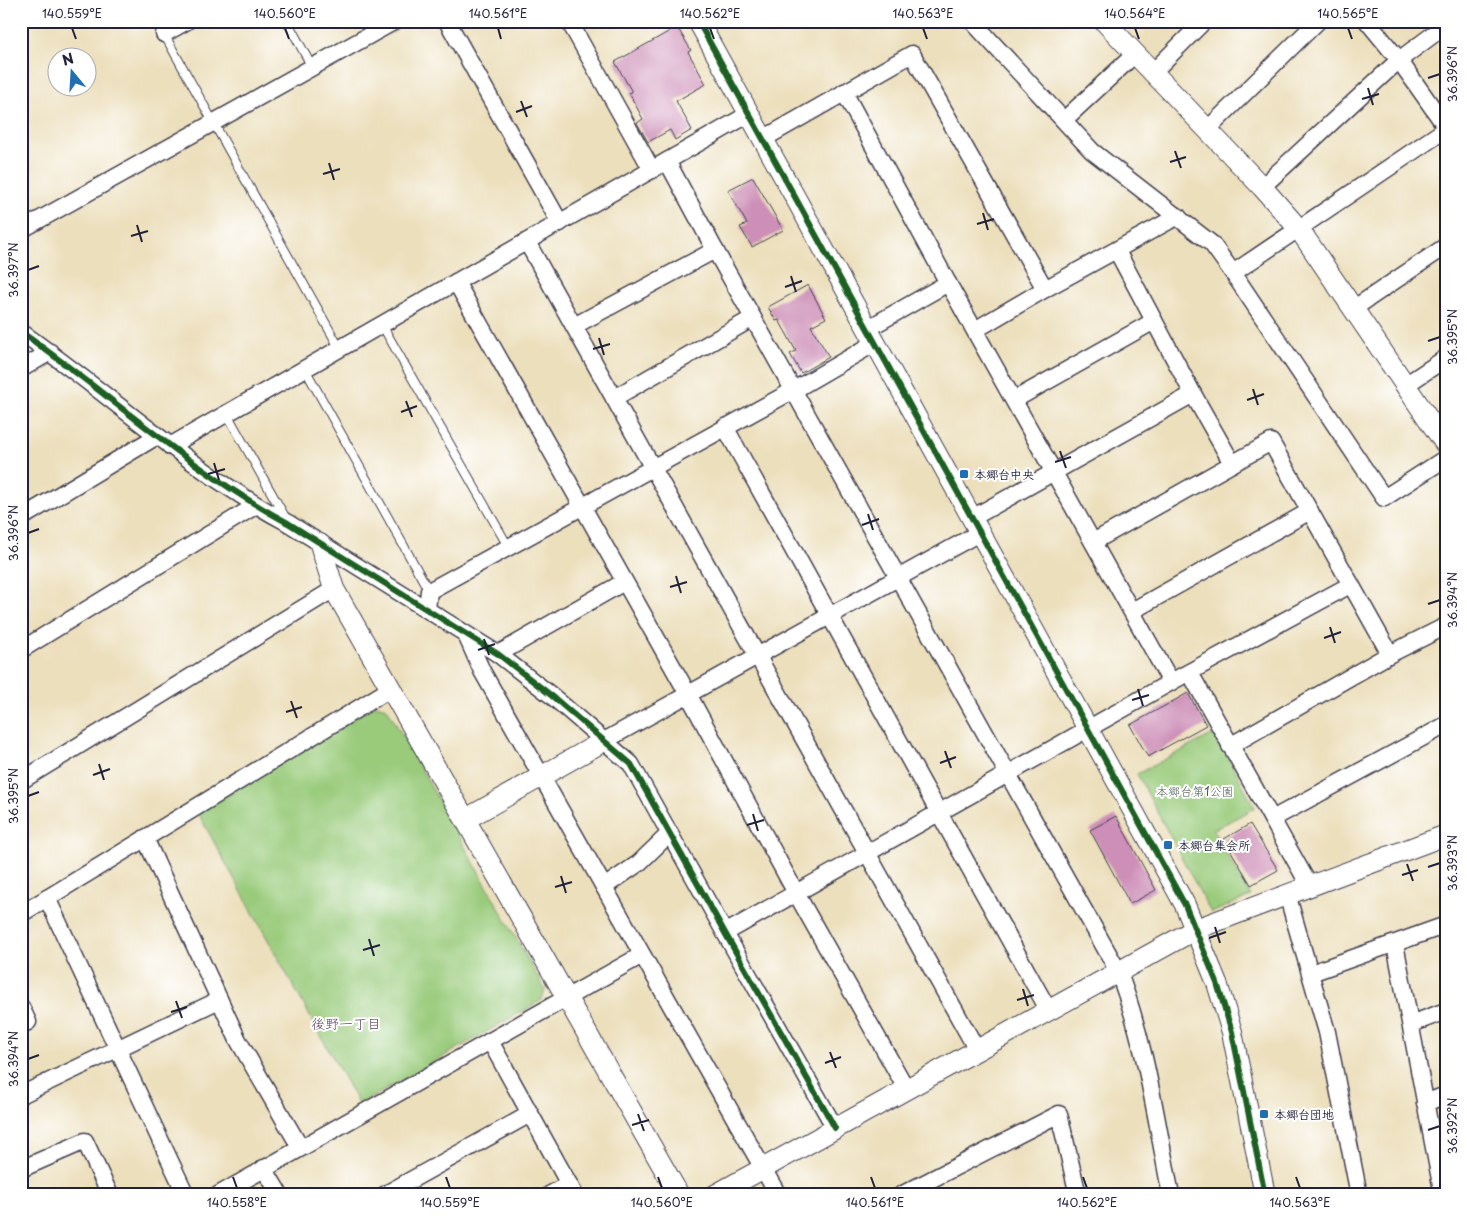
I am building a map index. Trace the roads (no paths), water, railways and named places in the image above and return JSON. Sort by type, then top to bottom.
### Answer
[{"type":"street","points":[[164,34],[187,21]]},
{"type":"street","points":[[21,230],[395,21]]},
{"type":"street","points":[[447,21],[560,223]]},
{"type":"street","points":[[569,21],[652,170]]},
{"type":"street","points":[[698,21],[1174,884],[1196,929],[1217,983],[1232,1032],[1265,1195]]},
{"type":"street","points":[[972,21],[1092,152],[1178,216],[1212,244],[1384,498],[1446,458]]},
{"type":"street","points":[[1104,21],[1262,186],[1299,229],[1404,386],[1446,445]]},
{"type":"street","points":[[1153,72],[1204,21]]},
{"type":"street","points":[[1207,130],[1318,21]]},
{"type":"street","points":[[1233,273],[1446,128],[1399,60],[1367,21]]},
{"type":"street","points":[[1262,186],[1399,60],[1446,25]]},
{"type":"street","points":[[763,139],[912,54],[1045,289]]},
{"type":"street","points":[[1064,120],[1135,54]]},
{"type":"street","points":[[844,92],[1053,472],[1172,682]]},
{"type":"street","points":[[170,446],[749,114]]},
{"type":"street","points":[[667,161],[1118,971],[1129,998],[1140,1041],[1171,1195]]},
{"type":"street","points":[[975,330],[1178,216]]},
{"type":"street","points":[[527,242],[977,1050]]},
{"type":"street","points":[[1353,309],[1446,246]]},
{"type":"street","points":[[574,326],[715,250]]},
{"type":"street","points":[[1117,251],[1192,394],[1232,463]]},
{"type":"street","points":[[456,282],[688,694],[796,893],[907,1090]]},
{"type":"street","points":[[427,609],[429,592],[794,390],[948,283]]},
{"type":"street","points":[[614,398],[753,318]]},
{"type":"street","points":[[1014,400],[1154,321]]},
{"type":"street","points":[[21,332],[50,352],[170,446],[255,506],[288,523],[498,654],[552,696],[631,764],[835,1128]]},
{"type":"street","points":[[21,369],[50,352]]},
{"type":"street","points":[[1404,386],[1446,358]]},
{"type":"street","points":[[466,819],[899,577],[1053,472],[1192,394]]},
{"type":"street","points":[[725,427],[1049,1011]]},
{"type":"street","points":[[21,518],[157,436]]},
{"type":"street","points":[[1093,542],[1271,442],[1390,654]]},
{"type":"street","points":[[21,650],[255,506]]},
{"type":"street","points":[[1132,611],[1310,511]]},
{"type":"street","points":[[320,544],[334,589],[679,1195]]},
{"type":"street","points":[[498,654],[624,582]]},
{"type":"street","points":[[724,933],[1172,682],[1350,585]]},
{"type":"street","points":[[21,781],[334,589]]},
{"type":"street","points":[[1230,746],[1390,654],[1446,626]]},
{"type":"street","points":[[466,635],[482,671],[541,777],[778,1195]]},
{"type":"street","points":[[1190,673],[1309,885]]},
{"type":"street","points":[[21,914],[390,689]]},
{"type":"street","points":[[1272,819],[1446,725]]},
{"type":"street","points":[[604,887],[638,863],[670,833]]},
{"type":"street","points":[[715,1195],[1196,929],[1446,835]]},
{"type":"street","points":[[145,838],[238,1040],[300,1148]]},
{"type":"street","points":[[1287,894],[1327,1032],[1359,1195]]},
{"type":"street","points":[[47,898],[186,1195]]},
{"type":"street","points":[[1311,973],[1446,925]]},
{"type":"street","points":[[1395,944],[1443,1188]]},
{"type":"street","points":[[218,1195],[642,954]]},
{"type":"street","points":[[21,1095],[219,1000]]},
{"type":"street","points":[[21,1007],[28,1022],[21,1025]]},
{"type":"street","points":[[1411,1024],[1446,1011]]},
{"type":"street","points":[[490,1040],[572,1189],[549,1195]]},
{"type":"street","points":[[1425,1103],[1446,1095]]},
{"type":"street","points":[[384,1195],[530,1114]]},
{"type":"street","points":[[902,1195],[1059,1114],[1073,1192]]},
{"type":"street","points":[[21,1169],[84,1141],[110,1195]]},
{"type":"street","points":[[264,1168],[280,1195]]},
{"type":"lane","points":[[287,21],[312,67]]},
{"type":"lane","points":[[164,34],[340,349]]},
{"type":"lane","points":[[382,325],[509,548]]},
{"type":"lane","points":[[306,369],[429,592]]},
{"type":"lane","points":[[227,414],[288,523]]},
{"type":"place","name":"本郷台中央","points":[[964,474]]},
{"type":"place","name":"本郷台集会所","points":[[1168,845]]},
{"type":"place","name":"本郷台団地","points":[[1264,1114]]},
{"type":"district","name":"後野一丁目","points":[[346,1023]]},
{"type":"park label","name":"本郷台第1公園","points":[[1195,791]]}]
